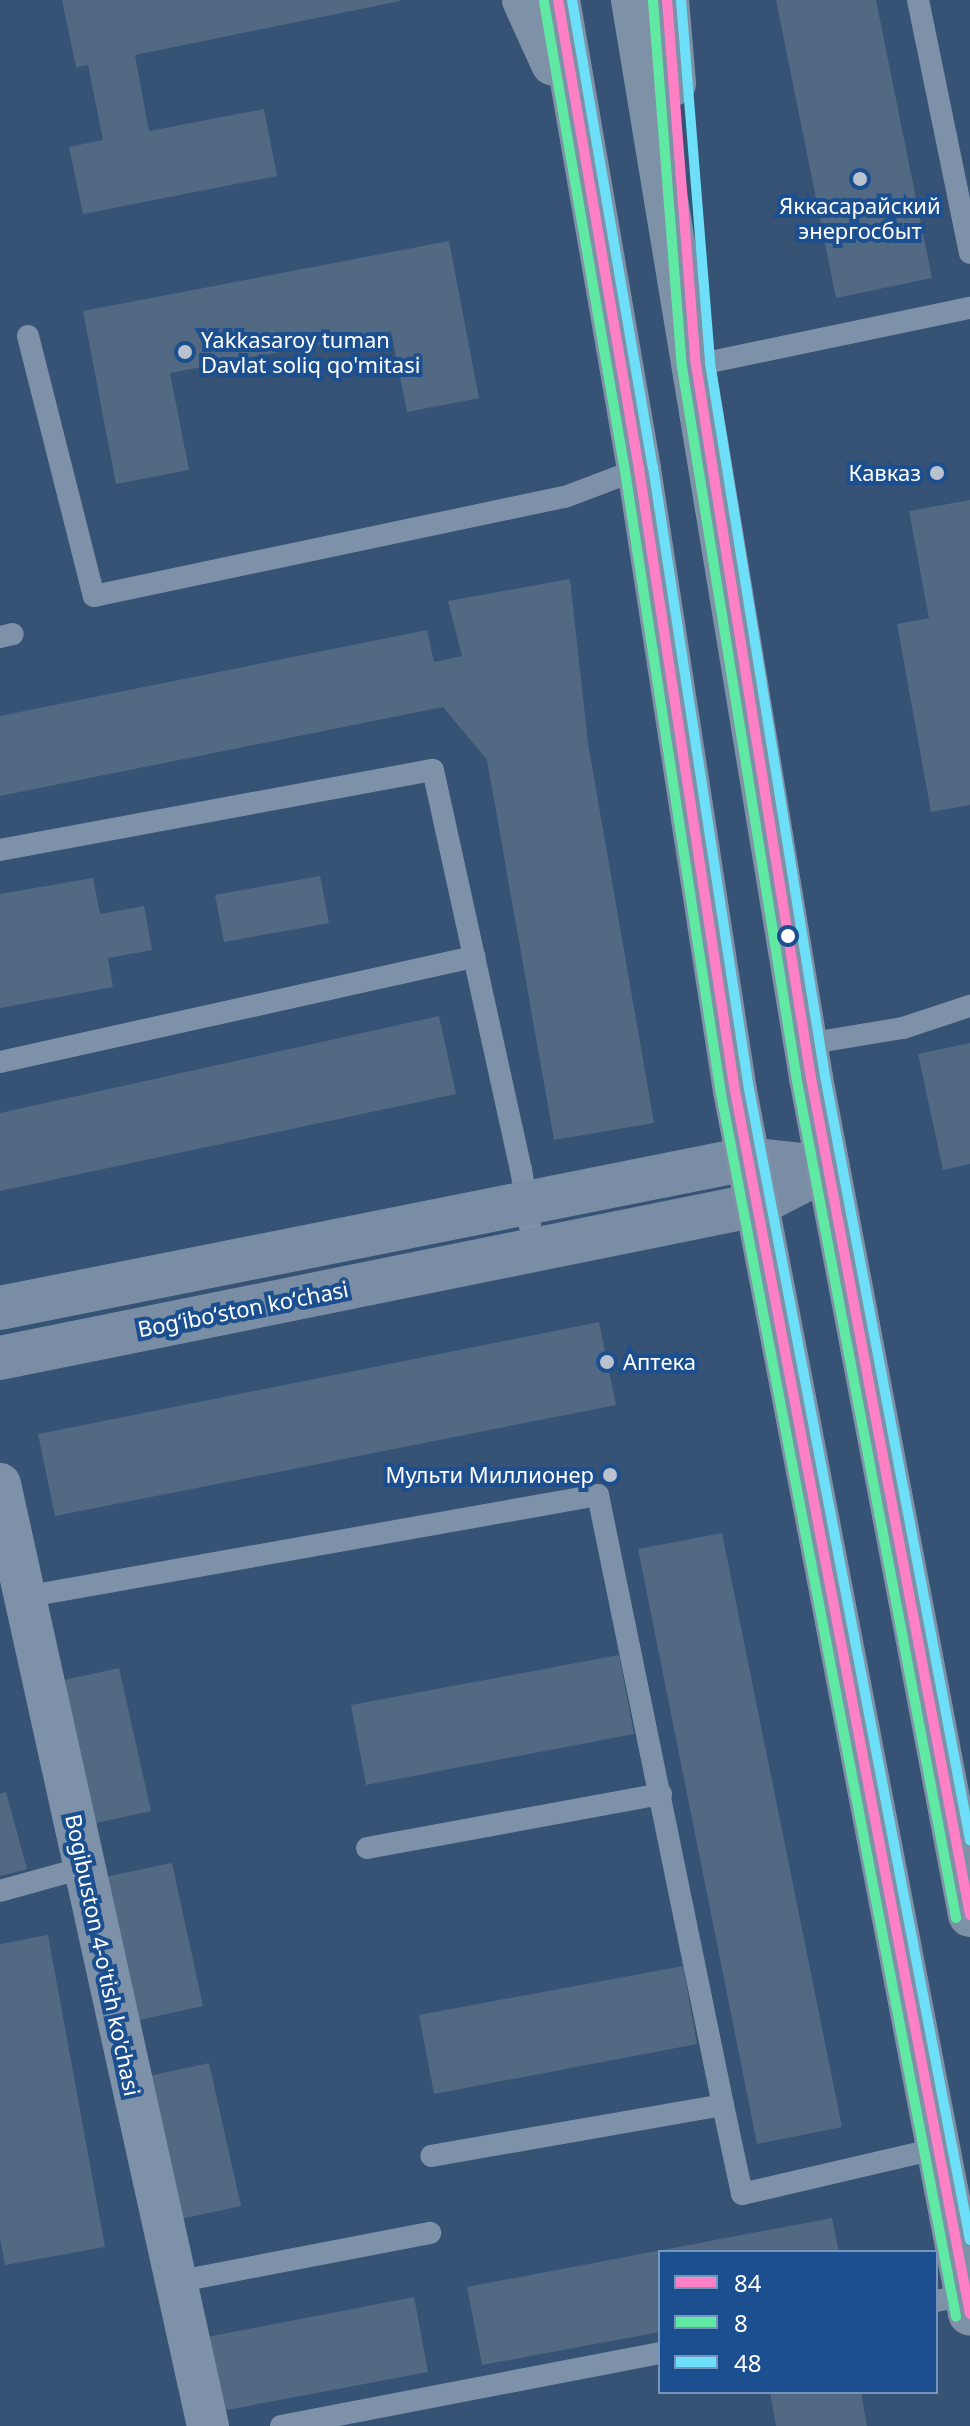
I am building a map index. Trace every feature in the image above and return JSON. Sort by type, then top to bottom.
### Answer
[{"type":"highway","points":[[524,0],[588,165]]},
{"type":"highway","points":[[558,0],[639,469],[747,1159],[935,2149],[957,2304]]},
{"type":"highway","points":[[633,0],[696,365],[806,1044],[970,1915]]},
{"type":"highway","points":[[667,0],[696,365]]},
{"type":"street","points":[[0,1308],[747,1159],[828,1168]]},
{"type":"street","name":"Bogʻiboʻston koʻchasi","points":[[0,1358],[756,1205],[828,1168]]},
{"type":"street","name":"Bogibuston 4-o'tish ko'chasi","points":[[0,1484],[208,2426]]},
{"type":"lane","points":[[918,0],[970,253]]},
{"type":"lane","points":[[696,365],[970,308]]},
{"type":"lane","points":[[28,336],[94,596],[565,497],[639,469]]},
{"type":"lane","points":[[0,850],[433,770],[475,957],[534,1251]]},
{"type":"lane","points":[[0,1062],[475,957]]},
{"type":"lane","points":[[806,1044],[903,1028],[970,1006]]},
{"type":"lane","points":[[24,1597],[598,1495],[742,2194],[935,2149]]},
{"type":"lane","points":[[367,1848],[661,1794]]},
{"type":"lane","points":[[0,1891],[83,1868]]},
{"type":"lane","points":[[431,2156],[723,2105]]},
{"type":"lane","points":[[175,2282],[430,2233]]},
{"type":"lane","points":[[281,2426],[658,2353]]},
{"type":"building","points":[[62,0],[400,1],[135,55],[149,131],[264,109],[277,176],[83,214],[69,147],[103,140],[88,65],[76,67]]},
{"type":"building","points":[[776,0],[876,0],[932,278],[836,298]]},
{"type":"building","name":"Yakkasaroy tuman Davlat soliq qo'mitasi","points":[[449,241],[479,398],[407,412],[391,331],[170,373],[189,470],[116,484],[83,311]]},
{"type":"building","points":[[970,500],[970,805],[931,812],[897,624],[929,618],[909,511]]},
{"type":"building","points":[[570,579],[588,743],[654,1123],[554,1140],[487,760],[443,707],[0,796],[0,716],[427,630],[434,662],[462,656],[448,601]]},
{"type":"building","points":[[320,876],[329,923],[224,942],[215,895]]},
{"type":"building","points":[[93,878],[100,914],[144,906],[152,950],[108,958],[113,987],[0,1008],[0,894]]},
{"type":"building","points":[[439,1016],[456,1094],[0,1191],[0,1113]]},
{"type":"building","points":[[970,1043],[970,1164],[943,1170],[918,1054]]},
{"type":"building","points":[[599,1322],[616,1405],[55,1516],[38,1434]]},
{"type":"building","points":[[722,1533],[842,2127],[757,2144],[638,1549]]},
{"type":"building","points":[[619,1655],[634,1734],[366,1785],[351,1705]]},
{"type":"building","points":[[119,1668],[151,1811],[77,1827],[46,1684]]},
{"type":"building","points":[[6,1792],[27,1869],[0,1876],[0,1794]]},
{"type":"building","points":[[172,1863],[203,2006],[130,2022],[99,1878]]},
{"type":"building","points":[[48,1935],[105,2247],[5,2265],[0,2238],[0,1944]]},
{"type":"building","points":[[683,1966],[697,2044],[434,2094],[419,2015]]},
{"type":"building","points":[[209,2063],[241,2206],[167,2222],[135,2079]]},
{"type":"building","points":[[832,2218],[839,2250],[663,2250]]},
{"type":"building","points":[[658,2251],[658,2332],[482,2365],[467,2287]]},
{"type":"building","points":[[414,2297],[428,2372],[221,2411],[207,2337]]},
{"type":"building","points":[[770,2394],[861,2394],[867,2426],[776,2426]]},
{"type":"transit line","name":"84","points":[[558,0],[639,469],[735,1091],[970,2314]]},
{"type":"transit line","name":"48","points":[[572,0],[653,467],[749,1089],[970,2240]]},
{"type":"transit line","name":"84","points":[[667,0],[696,365],[811,1078],[970,1915]]},
{"type":"transit line","name":"48","points":[[681,0],[710,363],[825,1076],[970,1840]]},
{"type":"transit line","name":"8","points":[[653,1],[682,367],[797,1081],[956,1918]]},
{"type":"transit line","name":"8","points":[[544,2],[625,471],[721,1094],[956,2317]]},
{"type":"place","name":"Яккасарайский энергосбыт","points":[[860,179]]},
{"type":"place","name":"Yakkasaroy tuman Davlat soliq qo'mitasi","points":[[185,352]]},
{"type":"place","name":"Кавказ","points":[[937,473]]},
{"type":"place","name":"Аптека","points":[[607,1362]]},
{"type":"place","name":"Мульти Миллионер","points":[[610,1475]]}]
